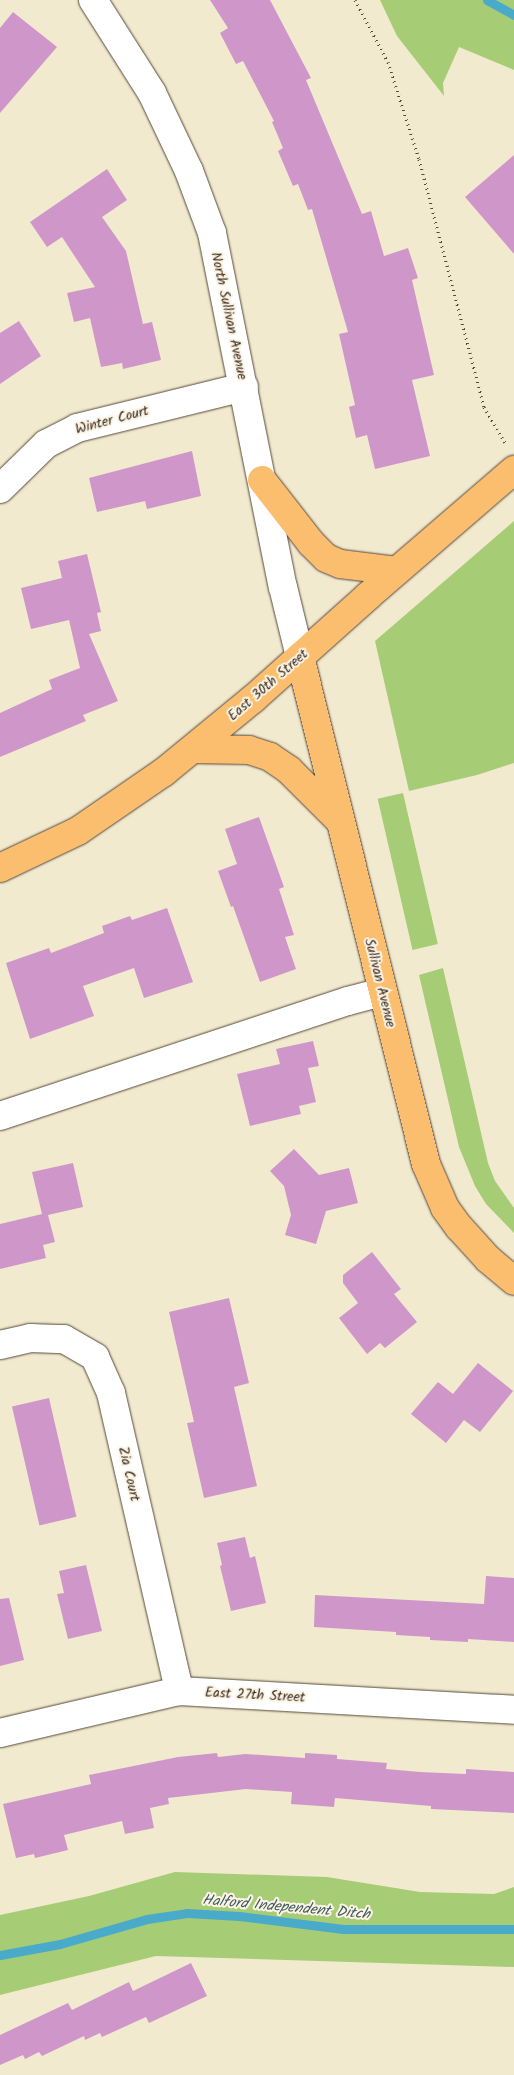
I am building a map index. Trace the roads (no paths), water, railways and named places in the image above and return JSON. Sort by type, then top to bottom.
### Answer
[{"type":"main road","name":"East 30th Street","points":[[0,868],[78,831],[118,806],[193,749],[397,571],[512,460]]},
{"type":"main road","points":[[262,480],[311,543],[326,558],[340,564],[397,571]]},
{"type":"main road","name":"Sullivan Avenue","points":[[300,657],[426,1164],[445,1208],[459,1227],[488,1259],[514,1281]]},
{"type":"main road","points":[[193,749],[249,750],[270,757],[290,770],[340,822]]},
{"type":"street","name":"North Sullivan Avenue","points":[[93,0],[152,93],[189,171],[212,233],[283,587],[300,657]]},
{"type":"street","name":"Winter Court","points":[[0,489],[46,444],[77,428],[244,387]]},
{"type":"street","points":[[0,1116],[348,1001],[382,992]]},
{"type":"street","name":"Zia Court","points":[[0,1345],[30,1338],[64,1339],[95,1357],[111,1394],[179,1690]]},
{"type":"street","name":"East 27th Street","points":[[0,1733],[179,1690],[514,1710]]},
{"type":"waterway","points":[[487,0],[514,15]]},
{"type":"waterway","name":"Halford Independent Ditch","points":[[0,1955],[60,1944],[147,1919],[187,1913],[239,1916],[343,1929],[514,1929]]}]
